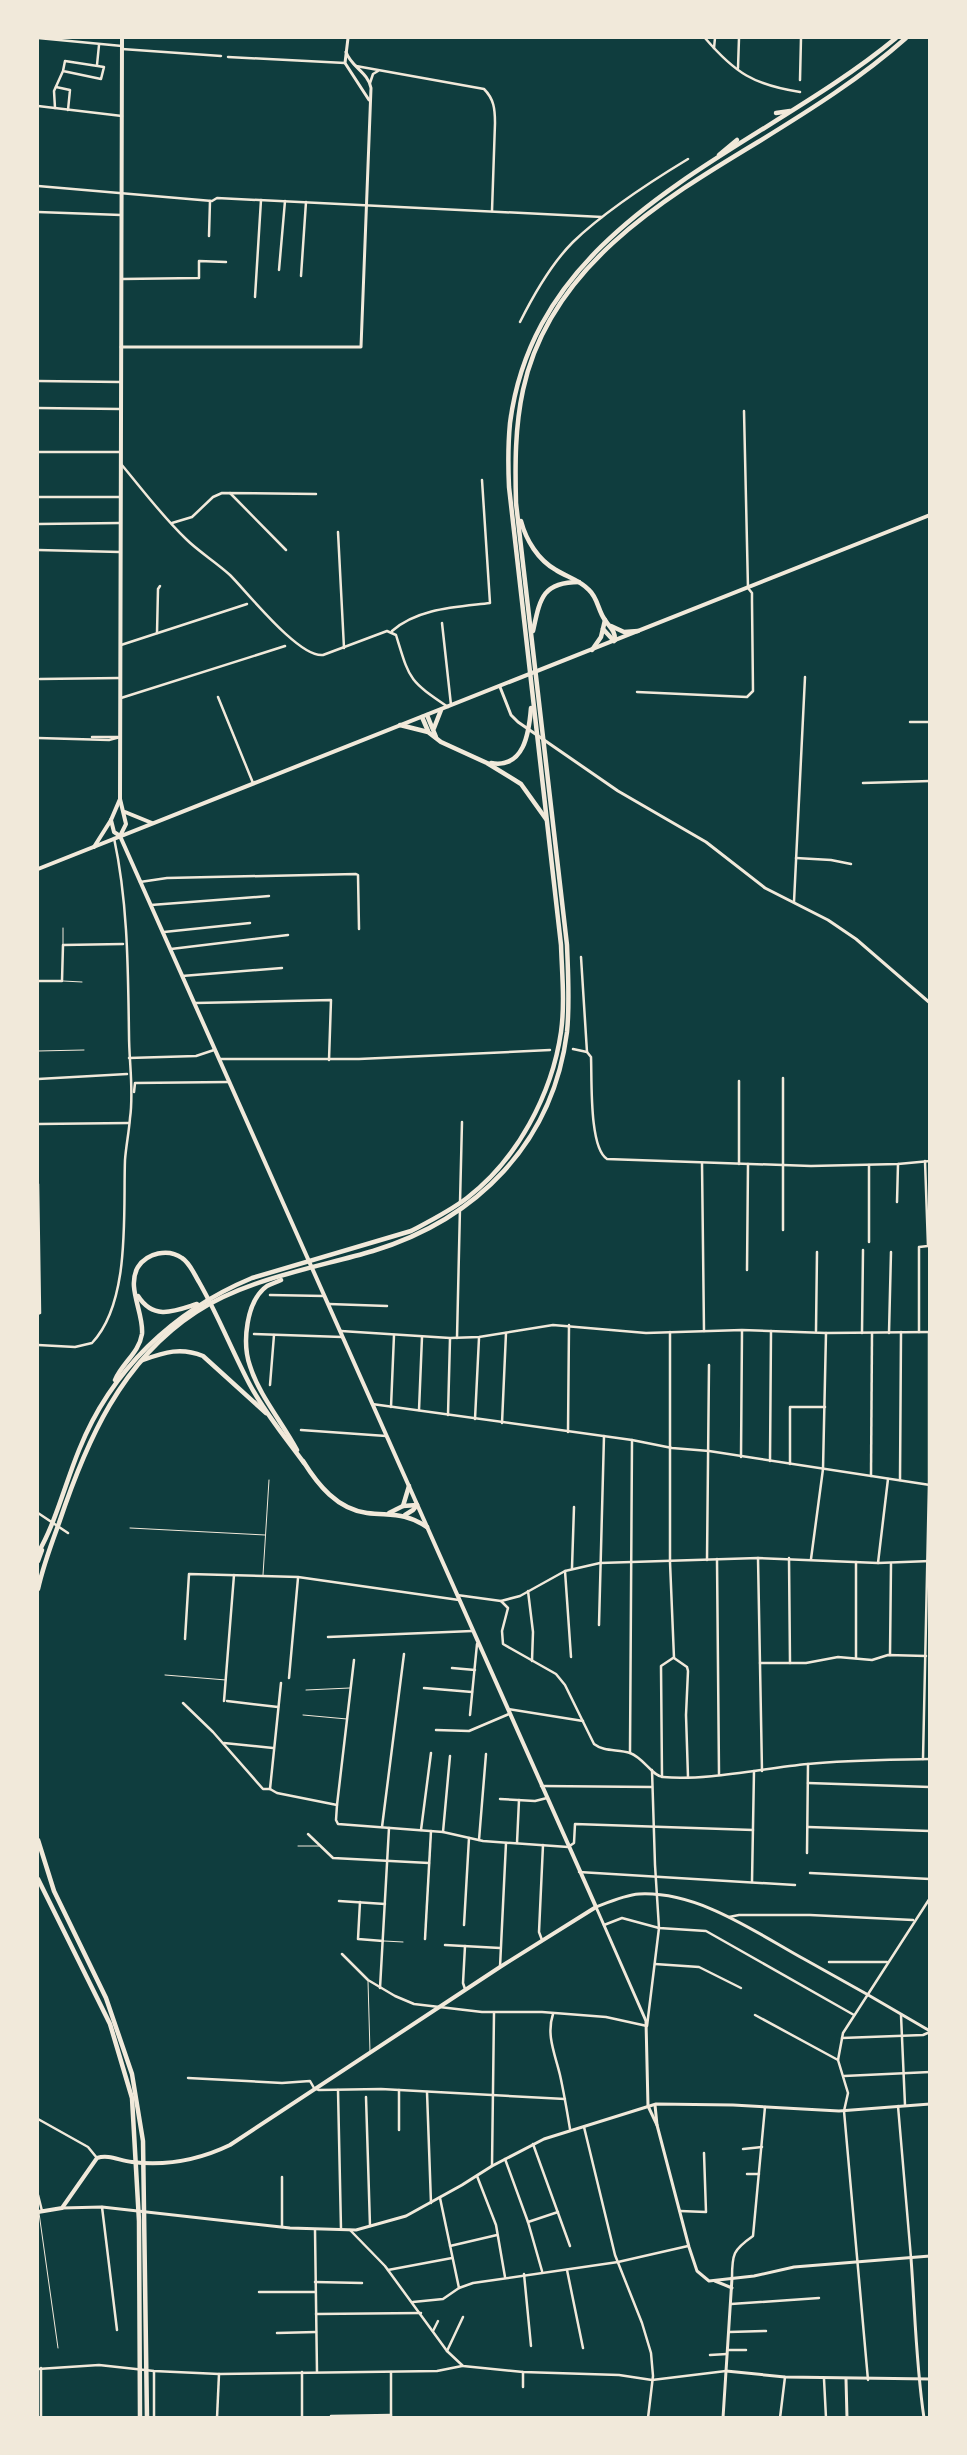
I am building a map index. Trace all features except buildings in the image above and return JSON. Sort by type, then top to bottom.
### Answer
[{"type":"highway","points":[[134,1286],[138,1296],[147,1307],[155,1312],[165,1313],[200,1303],[252,1278],[411,1231],[436,1218],[466,1198],[486,1180],[507,1156],[525,1129],[542,1097],[557,1050],[563,993],[561,945],[531,697],[509,487],[508,458],[511,421],[518,385],[528,354],[556,300],[588,258],[613,233],[640,211],[712,162],[848,76],[896,38]]},
{"type":"highway","points":[[38,1583],[60,1517],[94,1431],[111,1400],[142,1361],[167,1336],[195,1312],[237,1290],[414,1237],[462,1210],[499,1177],[532,1135],[550,1098],[563,1055],[570,992],[567,945],[516,502],[515,441],[523,388],[535,352],[551,317],[585,271],[611,244],[664,200],[852,82],[906,38]]},
{"type":"highway","points":[[776,112],[796,109]]},
{"type":"highway","points":[[712,162],[737,140]]},
{"type":"highway","points":[[516,502],[524,532],[542,560],[555,570],[580,582],[597,600],[615,641]]},
{"type":"highway","points":[[532,634],[539,604],[544,593],[552,586],[580,582]]},
{"type":"highway","points":[[592,650],[603,629],[605,620]]},
{"type":"highway","points":[[610,626],[624,632],[638,631]]},
{"type":"highway","points":[[603,629],[615,641]]},
{"type":"highway","points":[[487,763],[499,765],[511,762],[516,758],[527,740],[531,697]]},
{"type":"highway","points":[[434,729],[441,710]]},
{"type":"highway","points":[[424,716],[434,729],[436,737]]},
{"type":"highway","points":[[424,716],[428,732]]},
{"type":"highway","points":[[400,725],[428,732],[441,742],[487,763],[521,784],[546,820]]},
{"type":"highway","points":[[38,1561],[87,1432],[114,1384],[118,1373],[133,1354],[141,1337],[142,1326],[134,1277],[139,1266],[154,1255],[172,1253],[187,1262],[215,1311],[250,1384],[269,1416],[304,1463]]},
{"type":"highway","points":[[294,1274],[267,1287],[255,1302],[248,1322],[247,1352],[250,1366],[257,1382],[317,1483],[339,1503],[365,1513],[405,1515],[427,1527]]},
{"type":"highway","points":[[114,1384],[132,1362],[162,1332],[200,1303]]},
{"type":"highway","points":[[142,1361],[173,1351],[185,1350],[203,1356],[269,1416]]},
{"type":"highway","points":[[403,1506],[409,1486]]},
{"type":"highway","points":[[388,1514],[403,1506],[417,1505]]},
{"type":"highway","points":[[405,1515],[417,1505]]},
{"type":"highway","points":[[38,1553],[47,1537]]},
{"type":"highway","points":[[38,1588],[40,1578]]},
{"type":"highway","points":[[38,1843],[54,1892],[106,1998],[132,2074],[139,2109],[144,2167],[147,2418]]},
{"type":"highway","points":[[38,1880],[110,2024],[126,2075],[134,2114],[139,2221],[140,2418]]},
{"type":"main road","points":[[120,836],[126,824],[125,812],[120,799],[122,38]]},
{"type":"main road","points":[[38,869],[930,515]]},
{"type":"main road","points":[[94,847],[111,820],[120,799]]},
{"type":"main road","points":[[125,812],[152,823]]},
{"type":"main road","points":[[40,2212],[62,2208],[97,2158],[108,2157],[124,2161],[150,2163],[182,2161],[213,2152],[241,2138],[314,2088],[596,1907],[477,1644],[409,1486],[120,836],[114,832],[111,820]]},
{"type":"street","points":[[38,38],[122,48],[221,56]]},
{"type":"street","points":[[348,38],[346,64],[369,101]]},
{"type":"street","points":[[705,38],[738,70],[762,85],[800,92]]},
{"type":"street","points":[[714,38],[714,48]]},
{"type":"street","points":[[738,38],[738,70]]},
{"type":"street","points":[[800,80],[801,38]]},
{"type":"street","points":[[97,65],[99,45]]},
{"type":"street","points":[[346,52],[370,83]]},
{"type":"street","points":[[228,57],[346,64],[484,89],[491,96],[495,108],[492,211]]},
{"type":"street","points":[[55,108],[56,87],[65,61],[104,66],[101,79],[63,71]]},
{"type":"street","points":[[353,75],[360,70]]},
{"type":"street","points":[[120,347],[361,347],[370,83],[373,74],[378,70]]},
{"type":"street","points":[[361,86],[370,83]]},
{"type":"street","points":[[56,87],[70,90],[68,110]]},
{"type":"street","points":[[38,106],[122,116]]},
{"type":"street","points":[[520,322],[532,300],[572,244],[602,217],[688,159]]},
{"type":"street","points":[[38,186],[210,201],[217,198],[365,204],[602,217]]},
{"type":"street","points":[[255,297],[261,200]]},
{"type":"street","points":[[209,236],[210,201]]},
{"type":"street","points":[[279,270],[285,201]]},
{"type":"street","points":[[301,276],[306,202]]},
{"type":"street","points":[[38,212],[121,215]]},
{"type":"street","points":[[120,279],[200,278],[200,261],[226,262]]},
{"type":"street","points":[[38,381],[120,382]]},
{"type":"street","points":[[38,408],[120,409]]},
{"type":"street","points":[[637,692],[750,696],[753,691],[752,593],[748,588],[744,411]]},
{"type":"street","points":[[38,452],[120,452]]},
{"type":"street","points":[[120,462],[172,523],[199,551],[229,574],[286,634],[309,653],[320,655],[344,648],[387,631],[392,631],[413,617],[490,603],[482,480]]},
{"type":"street","points":[[230,493],[286,550]]},
{"type":"street","points":[[172,523],[192,517],[217,494],[316,494]]},
{"type":"street","points":[[38,497],[120,497]]},
{"type":"street","points":[[38,524],[120,523]]},
{"type":"street","points":[[338,532],[344,648]]},
{"type":"street","points":[[38,550],[120,552]]},
{"type":"street","points":[[157,633],[158,589],[160,586]]},
{"type":"street","points":[[120,646],[247,604]]},
{"type":"street","points":[[442,623],[450,706]]},
{"type":"street","points":[[392,631],[396,635],[407,672],[413,682],[450,706]]},
{"type":"street","points":[[120,698],[285,646]]},
{"type":"street","points":[[794,902],[805,677]]},
{"type":"street","points":[[40,679],[120,678]]},
{"type":"street","points":[[500,687],[510,715],[518,722],[618,791],[706,842],[765,888],[794,902],[856,939],[930,1003]]},
{"type":"street","points":[[218,697],[253,783]]},
{"type":"street","points":[[910,722],[930,722]]},
{"type":"street","points":[[38,738],[87,738],[108,735],[120,737]]},
{"type":"street","points":[[863,783],[930,781]]},
{"type":"street","points":[[38,1345],[75,1348],[86,1346],[96,1339],[108,1319],[121,1266],[124,1227],[125,1158],[129,1123],[129,1058],[127,950],[121,874],[114,838]]},
{"type":"street","points":[[796,858],[831,860],[851,864]]},
{"type":"street","points":[[140,882],[167,878],[356,874],[358,875],[358,929]]},
{"type":"street","points":[[150,905],[269,896]]},
{"type":"street","points":[[162,932],[250,923]]},
{"type":"street","points":[[170,949],[288,935]]},
{"type":"street","points":[[38,981],[62,981],[63,945],[124,944]]},
{"type":"street","points":[[581,957],[587,1052],[591,1057],[595,1141],[602,1156],[615,1161],[782,1165],[869,1165],[928,1161],[928,1246],[919,1247],[919,1332]]},
{"type":"street","points":[[181,976],[282,968]]},
{"type":"street","points":[[193,1003],[331,1000],[330,1060]]},
{"type":"street","points":[[129,1058],[196,1056],[214,1050]]},
{"type":"street","points":[[218,1059],[330,1060],[550,1050]]},
{"type":"street","points":[[573,1050],[587,1052]]},
{"type":"street","points":[[38,1079],[126,1074]]},
{"type":"street","points":[[783,1078],[783,1230]]},
{"type":"street","points":[[739,1081],[739,1164]]},
{"type":"street","points":[[134,1092],[135,1083],[228,1082]]},
{"type":"street","points":[[457,1338],[462,1122]]},
{"type":"street","points":[[38,1124],[129,1123]]},
{"type":"street","points":[[702,1163],[704,1331]]},
{"type":"street","points":[[747,1270],[748,1164]]},
{"type":"street","points":[[897,1202],[898,1164]]},
{"type":"street","points":[[869,1165],[869,1242]]},
{"type":"street","points":[[38,1184],[38,1314]]},
{"type":"street","points":[[862,1333],[863,1250]]},
{"type":"street","points":[[816,1332],[817,1252]]},
{"type":"street","points":[[889,1333],[891,1252]]},
{"type":"street","points":[[270,1295],[324,1296]]},
{"type":"street","points":[[327,1304],[387,1306]]},
{"type":"street","points":[[340,1331],[450,1338],[479,1337],[553,1325],[634,1332],[742,1330],[826,1333],[929,1332],[928,1561],[923,1759]]},
{"type":"street","points":[[568,1432],[570,1325]]},
{"type":"street","points":[[741,1457],[742,1330]]},
{"type":"street","points":[[770,1461],[771,1331]]},
{"type":"street","points":[[670,1332],[672,1448],[670,1562],[674,1658]]},
{"type":"street","points":[[900,1480],[901,1332]]},
{"type":"street","points":[[502,1423],[506,1333]]},
{"type":"street","points":[[811,1559],[823,1469],[826,1333]]},
{"type":"street","points":[[871,1476],[872,1333]]},
{"type":"street","points":[[254,1334],[342,1337]]},
{"type":"street","points":[[391,1407],[394,1334]]},
{"type":"street","points":[[270,1385],[274,1335]]},
{"type":"street","points":[[419,1410],[422,1337]]},
{"type":"street","points":[[475,1419],[479,1337]]},
{"type":"street","points":[[448,1415],[450,1338]]},
{"type":"street","points":[[707,1560],[709,1365]]},
{"type":"street","points":[[372,1404],[929,1484]]},
{"type":"street","points":[[790,1464],[790,1407],[825,1407]]},
{"type":"street","points":[[301,1430],[386,1436]]},
{"type":"street","points":[[598,1624],[604,1436]]},
{"type":"street","points":[[630,1753],[632,1440]]},
{"type":"street","points":[[878,1563],[888,1479]]},
{"type":"street","points":[[572,1569],[574,1507]]},
{"type":"street","points":[[38,1513],[68,1534]]},
{"type":"street","points":[[185,1639],[189,1574],[298,1577],[501,1601],[520,1596],[565,1571],[600,1563],[758,1558],[878,1563],[928,1561]]},
{"type":"street","points":[[758,1558],[762,1770]]},
{"type":"street","points":[[789,1558],[790,1663]]},
{"type":"street","points":[[717,1559],[720,1774]]},
{"type":"street","points":[[856,1562],[856,1658]]},
{"type":"street","points":[[890,1563],[890,1655]]},
{"type":"street","points":[[565,1571],[571,1657]]},
{"type":"street","points":[[234,1574],[226,1701],[278,1707]]},
{"type":"street","points":[[288,1678],[298,1577]]},
{"type":"street","points":[[528,1591],[533,1632],[532,1661]]},
{"type":"street","points":[[501,1601],[508,1608],[502,1631],[504,1644],[556,1674],[565,1685],[594,1744],[600,1748],[630,1753],[642,1758],[652,1770],[662,1777],[688,1777],[808,1764],[930,1759]]},
{"type":"street","points":[[328,1637],[472,1631]]},
{"type":"street","points":[[470,1715],[477,1644]]},
{"type":"street","points":[[382,1827],[404,1654]]},
{"type":"street","points":[[760,1663],[790,1663],[838,1657],[872,1660],[890,1655],[926,1656]]},
{"type":"street","points":[[662,1777],[661,1666],[674,1658]]},
{"type":"street","points":[[674,1658],[687,1667],[688,1671],[686,1715],[688,1777]]},
{"type":"street","points":[[354,1660],[337,1805],[337,1823],[443,1832],[479,1840],[506,1843],[568,1847],[574,1844],[575,1824],[753,1830]]},
{"type":"street","points":[[452,1668],[475,1670]]},
{"type":"street","points":[[270,1789],[281,1683]]},
{"type":"street","points":[[424,1688],[472,1692]]},
{"type":"street","points":[[182,1703],[224,1743],[263,1789],[337,1805]]},
{"type":"street","points":[[506,1708],[583,1721]]},
{"type":"street","points":[[436,1730],[469,1731],[509,1714]]},
{"type":"street","points":[[224,1743],[274,1748]]},
{"type":"street","points":[[421,1830],[431,1753]]},
{"type":"street","points":[[479,1840],[486,1754]]},
{"type":"street","points":[[443,1832],[450,1756]]},
{"type":"street","points":[[807,1853],[808,1764]]},
{"type":"street","points":[[652,1770],[653,1827],[659,1928],[647,2026],[648,2106],[657,2125],[688,2246],[697,2271],[708,2281],[754,2276],[794,2267],[930,2256]]},
{"type":"street","points":[[752,1882],[754,1771]]},
{"type":"street","points":[[808,1783],[930,1786]]},
{"type":"street","points":[[541,1786],[652,1787]]},
{"type":"street","points":[[500,1799],[535,1801],[547,1798]]},
{"type":"street","points":[[517,1843],[519,1800]]},
{"type":"street","points":[[808,1826],[930,1830]]},
{"type":"street","points":[[380,1988],[388,1828]]},
{"type":"street","points":[[426,1939],[431,1831]]},
{"type":"street","points":[[308,1834],[333,1858],[429,1863]]},
{"type":"street","points":[[464,1925],[469,1838]]},
{"type":"street","points":[[500,1967],[506,1843]]},
{"type":"street","points":[[542,1940],[539,1932],[543,1845]]},
{"type":"street","points":[[579,1872],[795,1885]]},
{"type":"street","points":[[810,1873],[930,1879]]},
{"type":"street","points":[[647,2026],[596,1907],[631,1896],[658,1895],[692,1902],[727,1918],[868,1994],[930,2031]]},
{"type":"street","points":[[868,2380],[859,2262],[844,2111],[848,2093],[838,2060],[842,2038],[854,2015],[913,1920],[930,1898]]},
{"type":"street","points":[[339,1901],[385,1904]]},
{"type":"street","points":[[360,1902],[358,1939],[383,1941]]},
{"type":"street","points":[[727,1918],[739,1915],[810,1915],[913,1920]]},
{"type":"street","points":[[604,1926],[622,1918],[659,1928],[706,1931],[854,2015]]},
{"type":"street","points":[[446,1945],[500,1948]]},
{"type":"street","points":[[465,1946],[463,1983],[465,1990]]},
{"type":"street","points":[[342,1954],[368,1980],[409,2002],[437,2008],[494,2013],[542,2012],[606,2017],[647,2026]]},
{"type":"street","points":[[829,1962],[887,1962]]},
{"type":"street","points":[[655,1964],[699,1967],[741,1988]]},
{"type":"street","points":[[492,2166],[494,2013]]},
{"type":"street","points":[[901,2013],[905,2106]]},
{"type":"street","points":[[553,2014],[550,2022],[550,2039],[565,2099],[570,2129]]},
{"type":"street","points":[[755,2015],[838,2060]]},
{"type":"street","points":[[842,2038],[901,2036],[930,2031]]},
{"type":"street","points":[[844,2076],[930,2072]]},
{"type":"street","points":[[188,2078],[282,2083],[310,2081],[314,2088],[399,2090],[565,2099]]},
{"type":"street","points":[[338,2089],[341,2231]]},
{"type":"street","points":[[399,2090],[400,2130]]},
{"type":"street","points":[[427,2092],[431,2203]]},
{"type":"street","points":[[366,2097],[370,2227]]},
{"type":"street","points":[[656,2104],[657,2125]]},
{"type":"street","points":[[62,2208],[102,2207],[282,2227],[315,2230],[350,2230],[399,2219],[440,2198],[492,2166],[533,2144],[570,2129],[656,2104],[765,2106],[844,2111],[930,2104]]},
{"type":"street","points":[[723,2418],[733,2254],[739,2246],[753,2236],[765,2106]]},
{"type":"street","points":[[898,2106],[919,2381],[924,2418]]},
{"type":"street","points":[[38,2119],[88,2147],[97,2158]]},
{"type":"street","points":[[584,2125],[618,2262],[648,2342],[652,2380],[648,2418]]},
{"type":"street","points":[[533,2144],[570,2246]]},
{"type":"street","points":[[743,2149],[762,2147]]},
{"type":"street","points":[[680,2211],[706,2212],[704,2153]]},
{"type":"street","points":[[505,2159],[528,2222],[542,2272]]},
{"type":"street","points":[[747,2174],[759,2174]]},
{"type":"street","points":[[476,2176],[496,2224],[505,2277]]},
{"type":"street","points":[[282,2177],[282,2227]]},
{"type":"street","points":[[38,2195],[40,2212]]},
{"type":"street","points":[[440,2198],[459,2288]]},
{"type":"street","points":[[102,2207],[117,2330]]},
{"type":"street","points":[[528,2222],[558,2212]]},
{"type":"street","points":[[315,2230],[316,2372]]},
{"type":"street","points":[[350,2230],[388,2270],[447,2351],[463,2366]]},
{"type":"street","points":[[449,2246],[497,2235]]},
{"type":"street","points":[[413,2302],[444,2299],[459,2288],[473,2283],[524,2274],[618,2262],[688,2246]]},
{"type":"street","points":[[388,2270],[452,2258]]},
{"type":"street","points":[[567,2270],[583,2348]]},
{"type":"street","points":[[524,2274],[531,2346]]},
{"type":"street","points":[[715,2280],[732,2288]]},
{"type":"street","points":[[315,2282],[362,2282]]},
{"type":"street","points":[[259,2292],[315,2292]]},
{"type":"street","points":[[731,2304],[819,2298]]},
{"type":"street","points":[[316,2314],[421,2313]]},
{"type":"street","points":[[447,2351],[463,2317]]},
{"type":"street","points":[[433,2331],[438,2321]]},
{"type":"street","points":[[729,2332],[766,2331]]},
{"type":"street","points":[[277,2333],[316,2332]]},
{"type":"street","points":[[710,2355],[746,2350]]},
{"type":"street","points":[[41,2418],[39,2368],[99,2365],[154,2372],[219,2374],[437,2371],[463,2366],[523,2372],[619,2375],[652,2380],[726,2371],[785,2377],[919,2381],[930,2379]]},
{"type":"street","points":[[154,2372],[154,2418]]},
{"type":"street","points":[[302,2372],[302,2418]]},
{"type":"street","points":[[331,2416],[391,2416],[391,2372]]},
{"type":"street","points":[[523,2372],[523,2387]]},
{"type":"street","points":[[217,2418],[219,2374]]},
{"type":"street","points":[[780,2418],[785,2377]]},
{"type":"street","points":[[824,2378],[826,2418]]},
{"type":"street","points":[[846,2379],[847,2418]]},
{"type":"lane","points":[[63,928],[63,945]]},
{"type":"lane","points":[[62,981],[82,982]]},
{"type":"lane","points":[[38,1051],[84,1050]]},
{"type":"lane","points":[[262,1576],[269,1480]]},
{"type":"lane","points":[[130,1528],[265,1535]]},
{"type":"lane","points":[[165,1675],[226,1680]]},
{"type":"lane","points":[[306,1690],[351,1688]]},
{"type":"lane","points":[[303,1715],[347,1719]]},
{"type":"lane","points":[[298,1846],[320,1846]]},
{"type":"lane","points":[[383,1941],[403,1942]]},
{"type":"lane","points":[[368,1980],[370,2052]]},
{"type":"lane","points":[[40,2212],[58,2348]]}]
